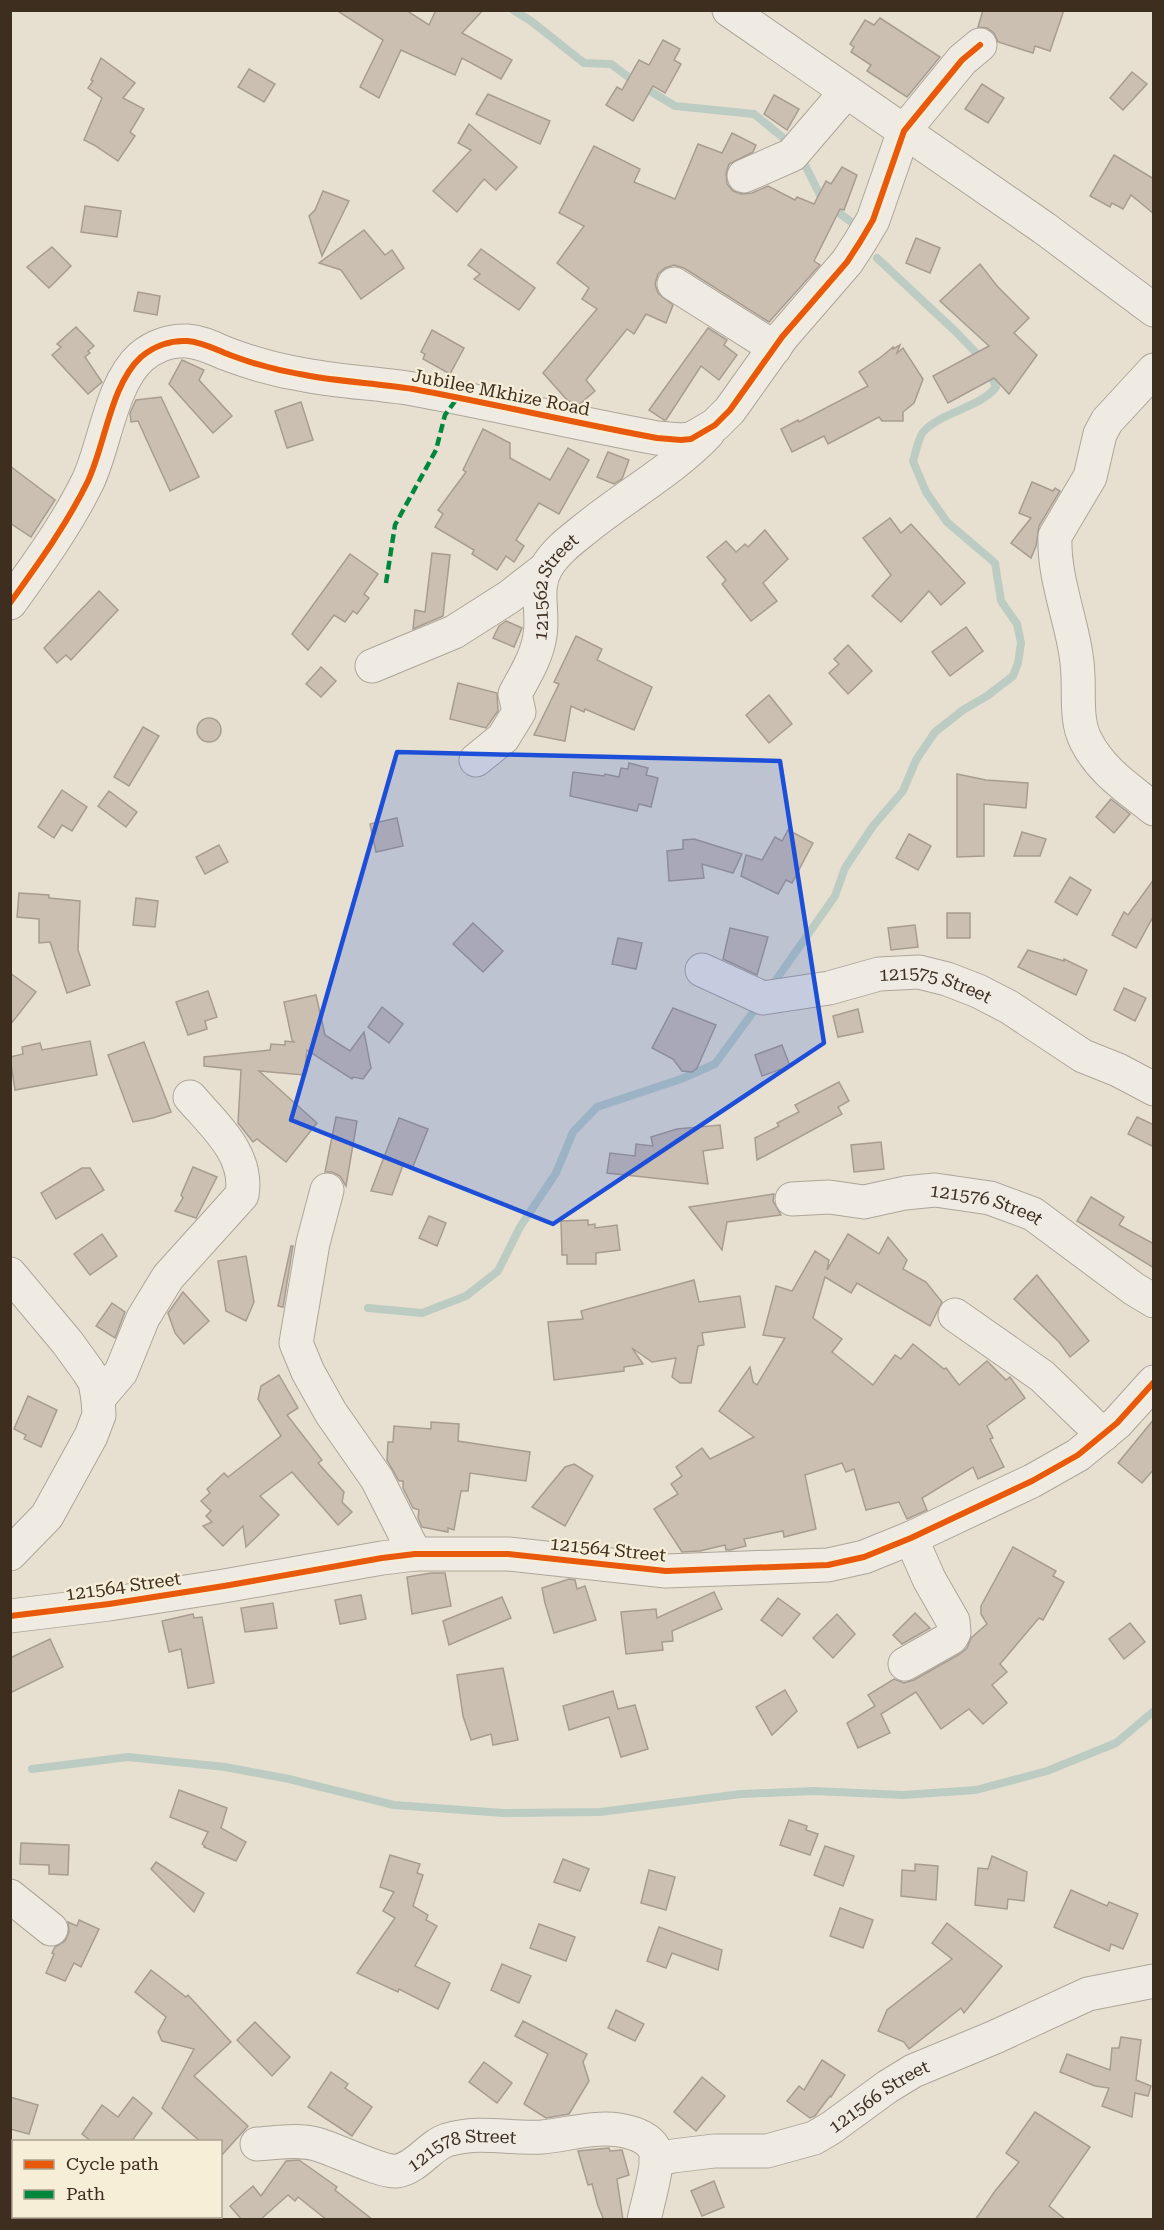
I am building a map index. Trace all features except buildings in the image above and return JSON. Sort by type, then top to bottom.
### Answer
[{"type":"street","points":[[729,10],[1044,228],[1154,310]]},
{"type":"street","points":[[904,131],[962,60],[980,45]]},
{"type":"street","points":[[744,176],[792,155],[846,92]]},
{"type":"street","name":"Jubilee Mkhize Road","points":[[10,603],[65,521],[89,479],[115,402],[130,369],[155,347],[169,343],[186,341],[204,344],[266,367],[302,375],[410,389],[497,404],[657,438],[692,439],[715,425],[730,410],[807,306],[847,262],[873,220],[904,131]]},
{"type":"street","points":[[674,284],[775,348]]},
{"type":"street","points":[[1154,370],[1107,422],[1100,434],[1090,477],[1055,536],[1054,545],[1077,661],[1079,724],[1085,740],[1101,765],[1154,809]]},
{"type":"street","name":"121562 Street","points":[[476,760],[503,738],[519,712],[515,694],[533,661],[540,636],[539,597],[545,569],[577,535],[628,495],[687,455],[715,425]]},
{"type":"street","points":[[372,666],[454,632],[509,597],[545,569]]},
{"type":"street","name":"121575 Street","points":[[702,970],[763,998],[829,988],[879,974],[919,972],[947,978],[1009,1007],[1083,1056],[1118,1070],[1154,1089]]},
{"type":"street","points":[[98,1399],[121,1372],[143,1318],[168,1277],[242,1195],[243,1174],[234,1151],[190,1097]]},
{"type":"street","points":[[327,1190],[313,1243],[296,1343],[308,1372],[331,1413],[377,1479],[415,1554]]},
{"type":"street","name":"121576 Street","points":[[792,1199],[829,1197],[864,1202],[905,1193],[935,1190],[990,1198],[1033,1214],[1134,1289],[1154,1301]]},
{"type":"street","points":[[10,1274],[67,1342],[88,1371],[95,1383],[99,1415],[91,1437],[69,1480],[47,1516],[10,1554]]},
{"type":"street","points":[[955,1315],[1042,1376],[1103,1435]]},
{"type":"street","name":"121564 Street","points":[[10,1616],[109,1604],[415,1554],[508,1554],[666,1571],[828,1565],[864,1557],[911,1538],[1032,1481],[1078,1455],[1103,1435],[1154,1382]]},
{"type":"street","points":[[905,1664],[951,1638],[954,1633],[953,1621],[911,1538]]},
{"type":"street","points":[[10,1896],[51,1929]]},
{"type":"street","name":"121566 Street","points":[[656,2160],[714,2151],[767,2151],[814,2138],[914,2071],[1088,1994],[1154,1981]]},
{"type":"street","name":"121578 Street","points":[[257,2144],[314,2143],[386,2171],[398,2171],[441,2143],[473,2134],[538,2137],[615,2129],[630,2132],[651,2144],[656,2151],[656,2160]]},
{"type":"street","points":[[644,2220],[656,2160]]},
{"type":"highlighted area","points":[[397,752],[780,761],[824,1043],[553,1224],[291,1120]]},
{"type":"waterway","points":[[513,10],[531,21],[584,63],[611,64],[635,82],[675,106],[754,114],[791,144]]},
{"type":"waterway","points":[[805,165],[823,201],[854,224]]},
{"type":"waterway","points":[[877,258],[982,359]]},
{"type":"waterway","points":[[771,987],[835,896],[845,868],[873,826],[903,791],[916,760],[935,732],[1013,676],[1018,663],[1021,643],[1017,624],[1001,601],[995,563],[947,522],[926,492],[913,461],[924,431],[942,418],[981,400],[996,387],[989,371]]},
{"type":"waterway","points":[[368,1308],[422,1313],[466,1296],[498,1271],[520,1227],[556,1173],[573,1132],[597,1107],[681,1079],[715,1064],[759,1004]]},
{"type":"waterway","points":[[32,1769],[128,1757],[225,1767],[289,1779],[394,1805],[504,1813],[600,1812],[741,1794],[814,1791],[903,1795],[976,1790],[1047,1771],[1116,1743],[1154,1711]]},
{"type":"marked path","points":[[386,583],[395,525],[436,450],[445,415],[458,397]]},
{"type":"cycle path","points":[[10,603],[52,544],[80,497],[94,466],[122,383],[141,357],[169,343],[181,341],[198,343],[248,361],[296,373],[413,389],[657,438],[691,439],[715,425],[730,410],[782,337],[847,262],[873,220],[904,131],[962,60],[980,45]]},
{"type":"cycle path","points":[[10,1616],[109,1604],[415,1554],[508,1554],[666,1571],[828,1565],[864,1557],[911,1538],[1032,1481],[1078,1455],[1117,1423],[1154,1382]]}]
